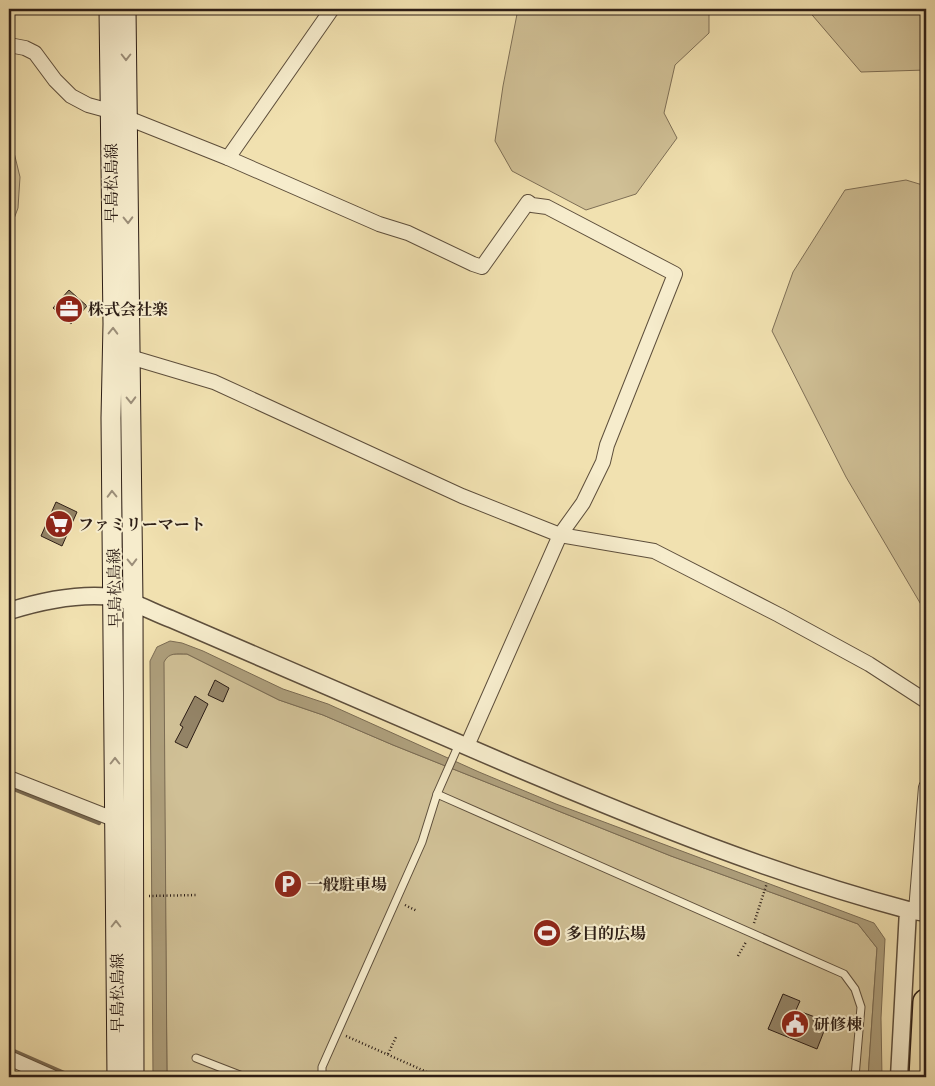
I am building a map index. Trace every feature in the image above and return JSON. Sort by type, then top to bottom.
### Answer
[{"type":"highway","points":[[922,1077],[926,1002]]},
{"type":"main road","name":"早島松島線","points":[[110,9],[118,115],[130,357],[133,604],[134,1077]]},
{"type":"main road","name":"早島松島線","points":[[117,1077],[111,428],[118,115],[126,9]]},
{"type":"street","points":[[228,158],[332,9]]},
{"type":"street","points":[[9,45],[25,48],[35,53],[55,80],[71,96],[88,105],[228,158],[379,224],[408,233],[482,267],[528,202],[532,205],[547,208],[675,274],[607,445],[603,462],[582,503],[560,535],[460,749]]},
{"type":"street","points":[[130,357],[214,382],[462,496],[560,535],[654,551],[869,664],[926,701]]},
{"type":"street","points":[[9,611],[84,596],[114,598],[133,604],[460,749],[771,869],[917,911]]},
{"type":"street","points":[[9,778],[116,820]]},
{"type":"street","points":[[899,1077],[917,911],[926,787]]},
{"type":"street","points":[[9,1058],[52,1077]]},
{"type":"lane","points":[[322,1077],[322,1067],[422,842],[437,794],[460,749]]},
{"type":"lane","points":[[437,794],[844,974],[855,989],[860,1007],[856,1077]]},
{"type":"lane","points":[[196,1058],[245,1077]]},
{"type":"path","points":[[764,892],[768,882]]},
{"type":"path","points":[[153,896],[198,895]]},
{"type":"path","points":[[338,1032],[438,1077]]},
{"type":"path","points":[[388,1054],[397,1035]]},
{"type":"shaded area","points":[[518,9],[709,9],[709,33],[675,65],[664,113],[677,138],[636,194],[586,210],[512,171],[495,141],[503,86]]},
{"type":"shaded area","points":[[807,9],[926,9],[926,70],[861,72]]},
{"type":"shaded area","points":[[9,132],[20,177],[18,208],[9,232]]},
{"type":"shaded area","points":[[906,180],[926,186],[926,613],[846,477],[772,331],[793,272],[845,190]]},
{"type":"shaded area","points":[[170,641],[182,643],[203,651],[283,689],[328,704],[479,772],[556,804],[874,923],[885,939],[881,1018],[882,1077],[868,1077],[877,948],[858,924],[671,856],[393,745],[323,715],[279,700],[187,654],[174,654],[164,662],[167,1077],[153,1077],[150,661],[157,647]]},
{"type":"shaded area","points":[[171,654],[187,654],[279,700],[323,715],[393,745],[671,856],[858,924],[877,948],[868,1077],[167,1077],[163,662]]},
{"type":"building","name":"株式会社楽","points":[[69,290],[87,306],[71,324],[53,308]]},
{"type":"building","name":"ファミリーマート","points":[[56,502],[77,512],[62,546],[41,536]]},
{"type":"building","points":[[215,680],[229,688],[223,702],[208,695]]},
{"type":"building","points":[[195,696],[208,704],[187,748],[175,742],[183,727],[180,725]]},
{"type":"building","name":"研修棟","points":[[783,994],[800,1001],[796,1010],[815,1017],[813,1021],[826,1026],[817,1049],[768,1029]]},
{"type":"waterway","points":[[9,787],[99,823]]},
{"type":"waterway","points":[[9,1049],[73,1077]]},
{"type":"place","name":"株式会社楽","points":[[69,309]]},
{"type":"place","name":"ファミリーマート","points":[[59,524]]},
{"type":"place","name":"一般駐車場","points":[[288,884]]},
{"type":"place","name":"多目的広場","points":[[547,933]]},
{"type":"place","name":"研修棟","points":[[795,1024]]}]
